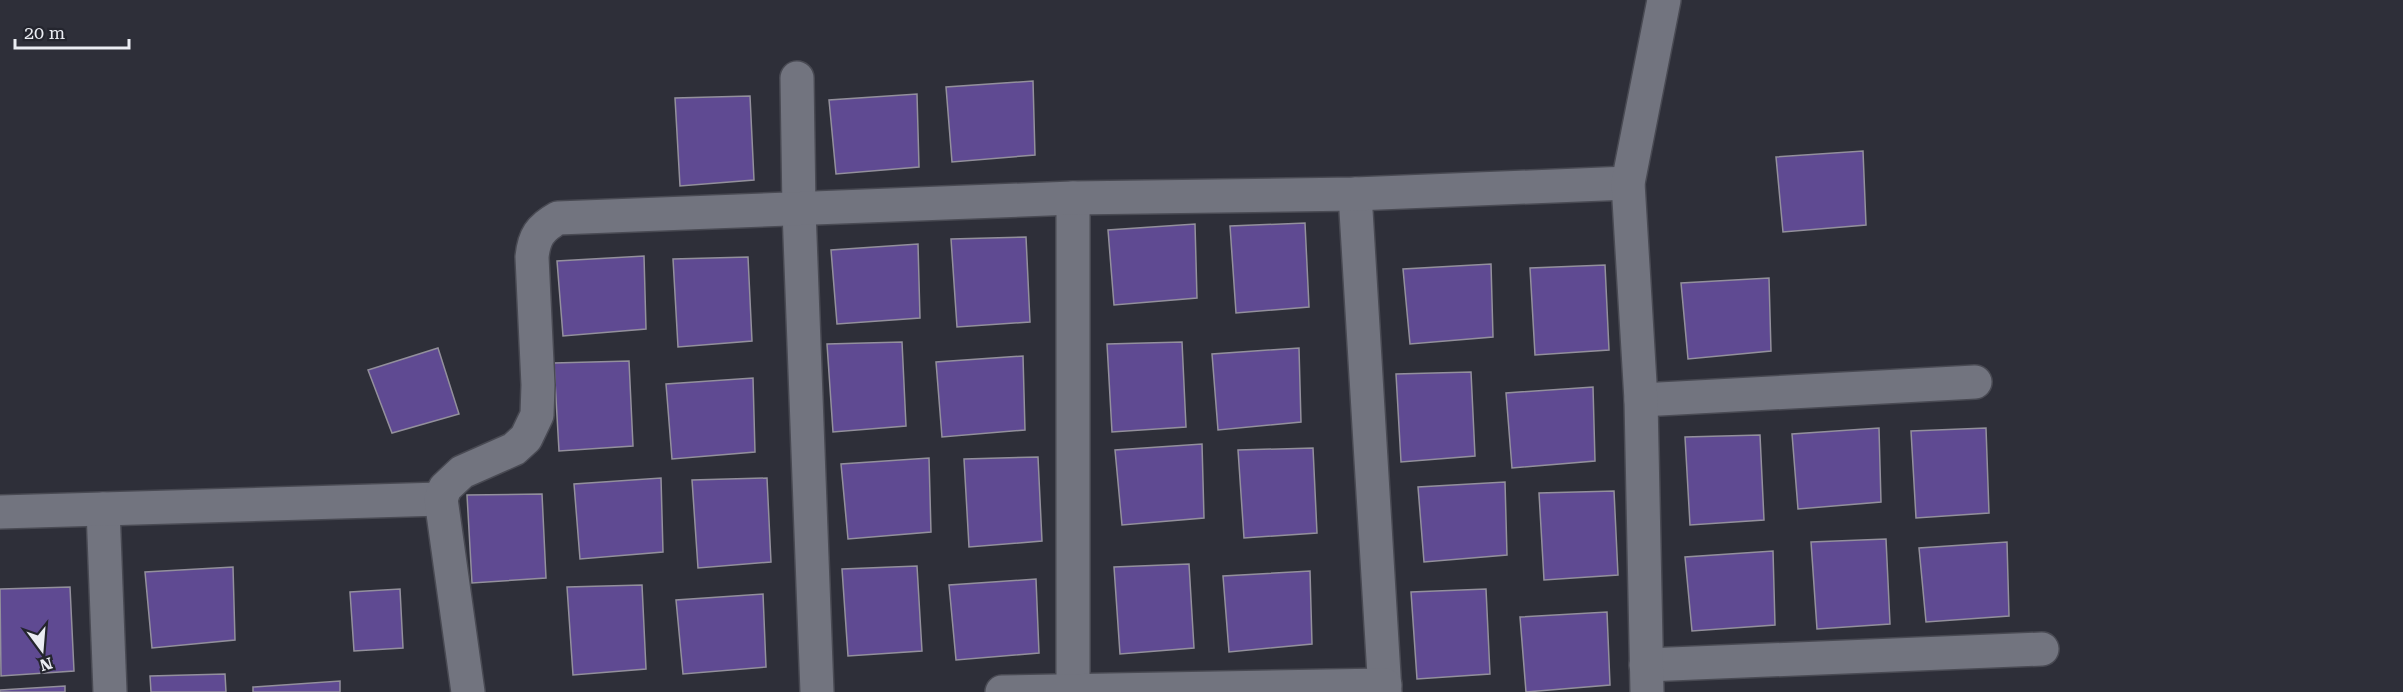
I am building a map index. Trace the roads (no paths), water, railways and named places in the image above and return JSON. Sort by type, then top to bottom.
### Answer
[{"type":"street","points":[[1664,0],[1628,183],[1641,400],[1647,678],[2042,649]]},
{"type":"street","points":[[797,78],[799,210],[817,692]]},
{"type":"street","points":[[468,692],[441,499],[445,488],[462,472],[514,449],[526,438],[537,415],[538,385],[532,257],[537,233],[558,218],[1073,198],[1355,194],[1628,183]]},
{"type":"street","points":[[1002,692],[1385,688],[1355,194]]},
{"type":"street","points":[[1073,198],[1073,690]]},
{"type":"street","points":[[1641,400],[1976,382]]},
{"type":"street","points":[[0,512],[441,499]]},
{"type":"street","points":[[102,509],[110,692]]}]
